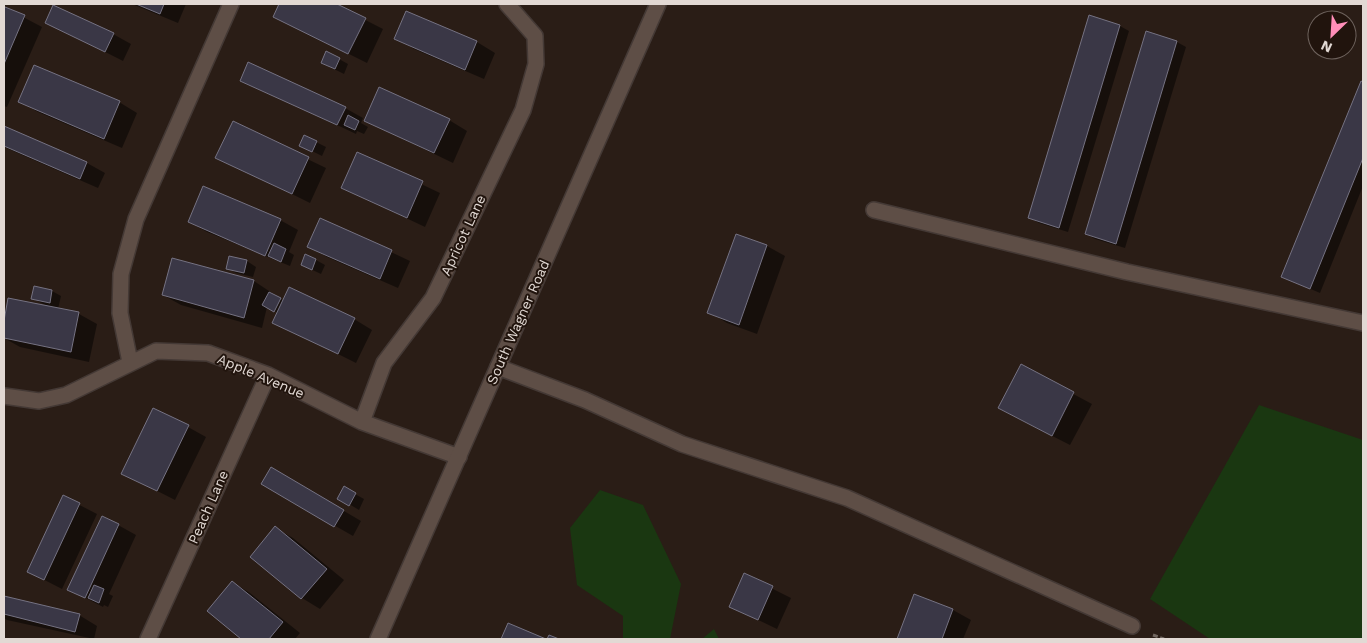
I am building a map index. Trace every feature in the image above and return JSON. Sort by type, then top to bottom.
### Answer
[{"type":"street","points":[[130,362],[120,313],[121,274],[136,219],[231,4]]},
{"type":"street","name":"Apricot Lane","points":[[362,422],[384,364],[433,298],[522,110],[536,64],[535,36],[507,4]]},
{"type":"street","name":"South Wagner Road","points":[[378,639],[658,4]]},
{"type":"street","points":[[874,210],[1127,272],[1363,322]]},
{"type":"street","name":"Apple Avenue","points":[[4,396],[38,401],[66,395],[130,362],[156,351],[208,353],[268,375],[362,422],[459,457]]},
{"type":"street","points":[[498,367],[585,400],[682,444],[848,498],[1132,626]]},
{"type":"street","name":"Peach Lane","points":[[148,639],[268,375]]},
{"type":"green space","points":[[1259,405],[1363,440],[1363,639],[1210,639],[1150,599]]},
{"type":"green space","points":[[600,490],[643,505],[681,584],[670,639],[623,639],[623,616],[577,585],[570,528]]},
{"type":"green space","points":[[714,629],[719,639],[702,639]]},
{"type":"building","points":[[136,4],[164,4],[160,14]]},
{"type":"building","points":[[279,4],[337,4],[366,18],[348,54],[273,17]]},
{"type":"building","points":[[53,5],[114,33],[105,52],[45,23]]},
{"type":"building","points":[[5,7],[25,15],[4,64],[4,10]]},
{"type":"building","points":[[406,11],[477,41],[465,70],[394,39]]},
{"type":"building","points":[[1089,15],[1120,25],[1059,228],[1028,218]]},
{"type":"building","points":[[1146,31],[1177,41],[1116,244],[1085,234]]},
{"type":"building","points":[[326,51],[340,58],[335,69],[321,63]]},
{"type":"building","points":[[248,62],[346,107],[337,125],[240,81]]},
{"type":"building","points":[[34,65],[120,101],[104,139],[18,102]]},
{"type":"building","points":[[1361,81],[1363,82],[1363,158],[1310,289],[1281,277]]},
{"type":"building","points":[[379,87],[450,119],[434,153],[364,121]]},
{"type":"building","points":[[348,115],[359,121],[355,130],[344,125]]},
{"type":"building","points":[[233,121],[309,157],[292,194],[215,158]]},
{"type":"building","points":[[4,126],[87,162],[80,179],[4,146]]},
{"type":"building","points":[[304,135],[317,141],[312,152],[299,146]]},
{"type":"building","points":[[357,152],[423,181],[407,218],[341,188]]},
{"type":"building","points":[[203,186],[281,219],[265,256],[188,222]]},
{"type":"building","points":[[320,218],[392,250],[380,279],[307,247]]},
{"type":"building","points":[[736,234],[767,245],[739,325],[707,313]]},
{"type":"building","points":[[274,243],[286,249],[281,262],[268,256]]},
{"type":"building","points":[[305,254],[316,259],[312,270],[301,265]]},
{"type":"building","points":[[229,256],[247,260],[244,273],[226,269]]},
{"type":"building","points":[[172,258],[254,280],[244,318],[162,295]]},
{"type":"building","points":[[34,286],[52,290],[50,303],[31,299]]},
{"type":"building","points":[[289,287],[355,318],[338,354],[272,323]]},
{"type":"building","points":[[269,292],[281,298],[274,312],[262,305]]},
{"type":"building","points":[[8,298],[79,312],[71,352],[4,338],[4,321]]},
{"type":"building","points":[[1021,364],[1074,392],[1052,436],[998,408]]},
{"type":"building","points":[[153,408],[189,425],[157,491],[121,474]]},
{"type":"building","points":[[271,467],[344,510],[334,527],[261,484]]},
{"type":"building","points":[[344,486],[356,493],[349,506],[337,499]]},
{"type":"building","points":[[63,495],[80,503],[44,580],[27,572]]},
{"type":"building","points":[[102,516],[119,524],[85,598],[67,590]]},
{"type":"building","points":[[275,526],[327,569],[301,599],[250,557]]},
{"type":"building","points":[[744,573],[773,586],[758,620],[729,607]]},
{"type":"building","points":[[232,581],[283,622],[269,639],[241,639],[207,611]]},
{"type":"building","points":[[94,585],[104,589],[99,603],[88,598]]},
{"type":"building","points":[[914,594],[953,609],[942,639],[897,639]]},
{"type":"building","points":[[4,596],[80,614],[75,632],[4,614]]},
{"type":"building","points":[[508,623],[546,639],[501,639]]},
{"type":"building","points":[[549,635],[559,639],[547,639]]}]
